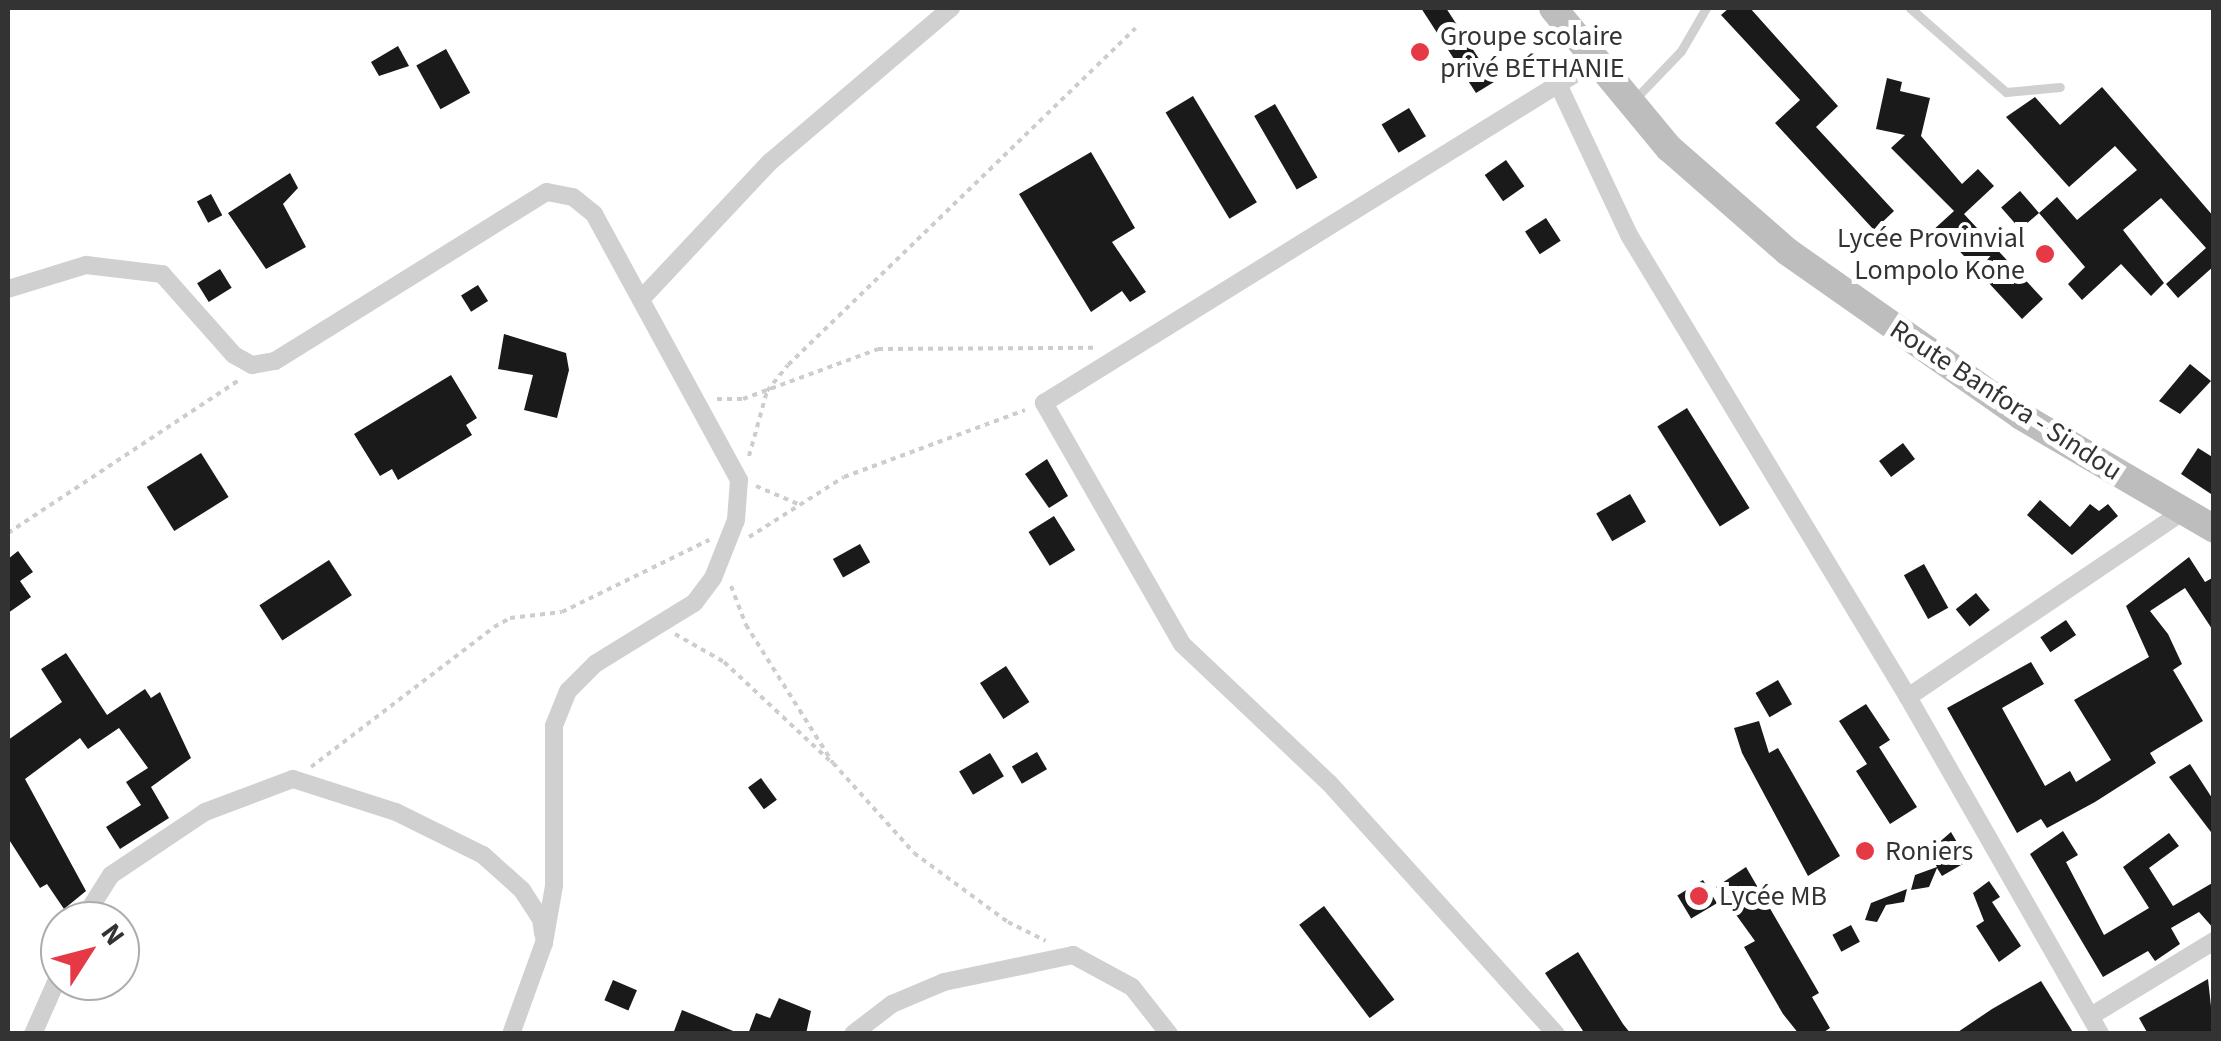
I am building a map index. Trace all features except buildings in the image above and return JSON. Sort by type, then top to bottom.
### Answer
[{"type":"main road","name":"Route Banfora - Sindou","points":[[1553,8],[1628,105],[1788,252],[2021,416],[2214,529]]},
{"type":"street","points":[[644,296],[770,162],[951,8]]},
{"type":"street","points":[[1556,1034],[1329,782],[1182,644],[1044,404],[1128,348],[1594,62]]},
{"type":"street","points":[[1558,84],[1629,235],[1908,696],[2096,1025],[2214,941]]},
{"type":"street","points":[[8,289],[86,265],[162,274],[234,355],[252,365],[275,361],[547,192],[573,196],[594,214],[644,296],[739,480],[736,520],[721,559],[694,603],[663,628],[595,664],[568,691],[554,726],[558,834],[544,943],[511,1034]]},
{"type":"street","points":[[1908,696],[2182,512]]},
{"type":"street","points":[[95,901],[111,876],[205,812],[293,779],[396,812],[482,855],[522,890],[542,919],[544,943]]},
{"type":"street","points":[[853,1034],[892,1004],[944,982],[1073,954],[1132,987],[1168,1034]]},
{"type":"street","points":[[34,1034],[48,1001]]},
{"type":"lane","points":[[1628,105],[1681,51],[1706,8]]},
{"type":"lane","points":[[1910,8],[2006,92],[2060,87]]},
{"type":"path","points":[[798,504],[739,480],[767,391],[877,273],[1136,28]]},
{"type":"path","points":[[692,388],[722,400],[767,391],[878,348],[1128,348]]},
{"type":"path","points":[[8,533],[102,466],[275,361]]},
{"type":"path","points":[[833,763],[746,625],[721,559],[844,476],[1044,404]]},
{"type":"path","points":[[293,779],[494,627],[510,618],[562,612],[722,535],[736,520]]},
{"type":"path","points":[[663,628],[724,662],[833,763],[914,853],[1008,922],[1073,954]]},
{"type":"place","name":"Groupe scolaire privé BÉTHANIE","points":[[1420,52]]},
{"type":"place","name":"Lycée Provinvial Lompolo Kone","points":[[2045,254]]},
{"type":"place","name":"Roniers","points":[[1865,851]]},
{"type":"place","name":"Lycée MB","points":[[1699,896]]}]
